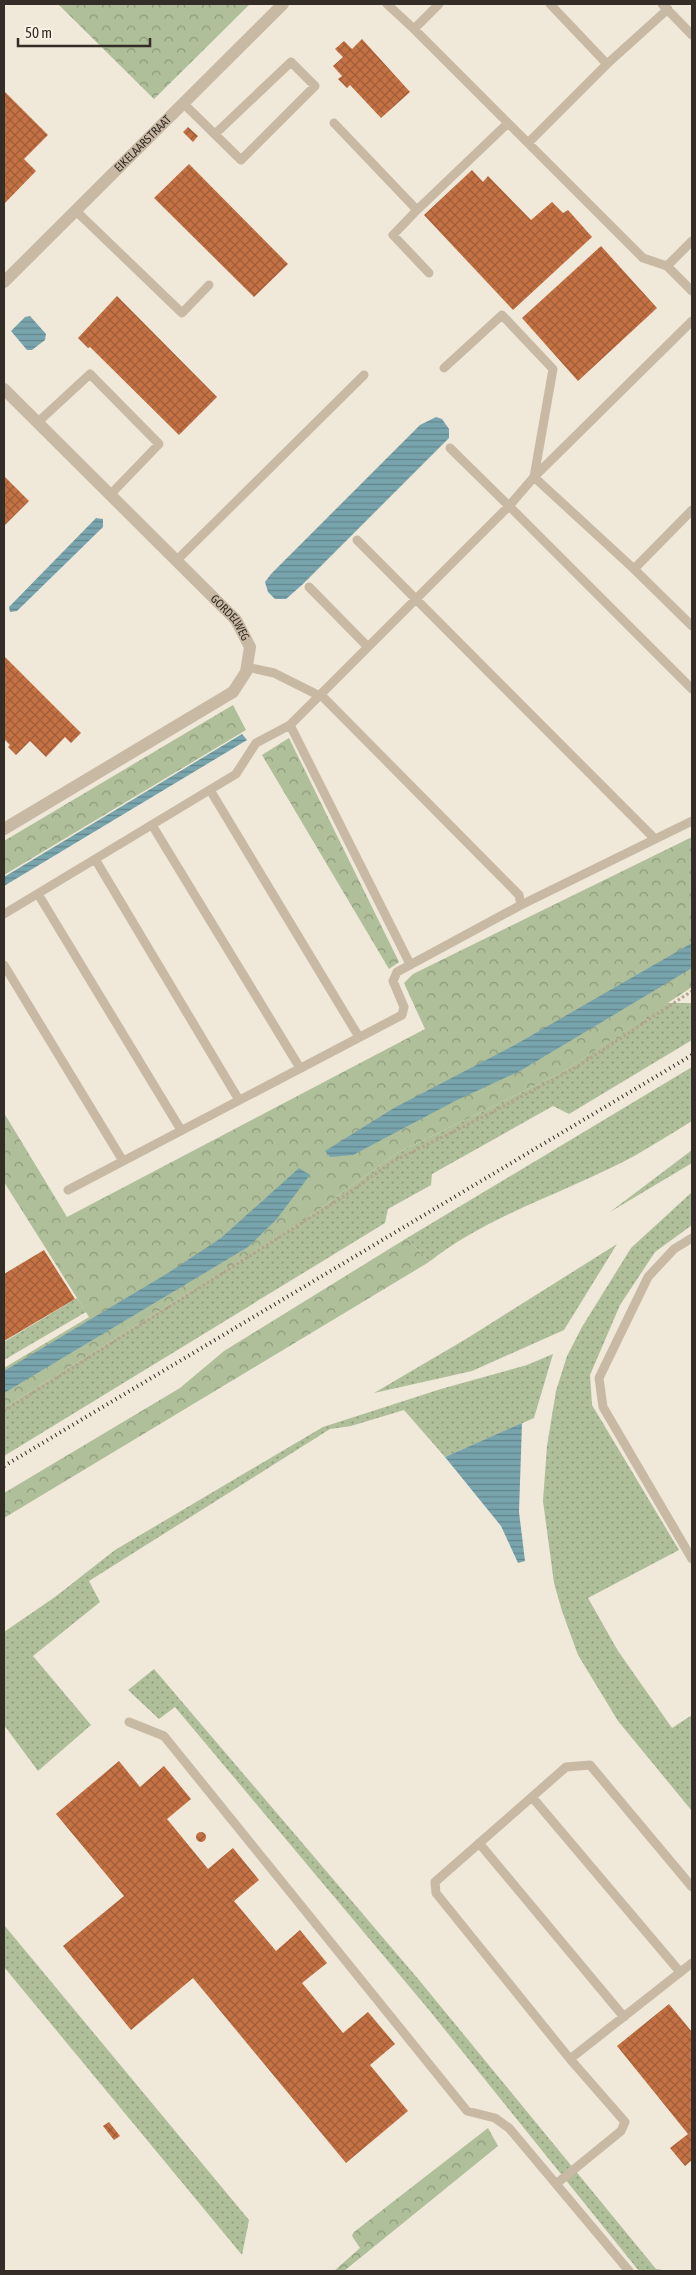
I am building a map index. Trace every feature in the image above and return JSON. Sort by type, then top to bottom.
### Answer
[{"type":"street","name":"EIKELAARSTRAAT","points":[[4,282],[282,4]]},
{"type":"street","name":"GORDELWEG","points":[[4,389],[236,620],[250,647],[246,672],[232,692],[4,829]]},
{"type":"lane","points":[[387,4],[643,258],[667,266],[692,291]]},
{"type":"lane","points":[[414,29],[439,4]]},
{"type":"lane","points":[[550,4],[607,64]]},
{"type":"lane","points":[[528,143],[665,6],[692,35]]},
{"type":"lane","points":[[184,104],[241,160],[315,86],[291,62],[215,134]]},
{"type":"lane","points":[[334,123],[417,210]]},
{"type":"lane","points":[[429,273],[393,235],[508,123]]},
{"type":"lane","points":[[76,211],[182,313],[209,285]]},
{"type":"lane","points":[[667,266],[692,241]]},
{"type":"lane","points":[[444,368],[502,315],[553,369],[534,477]]},
{"type":"lane","points":[[4,914],[236,774],[256,743],[290,725],[509,506],[534,477],[692,321]]},
{"type":"lane","points":[[37,423],[90,374],[159,444],[110,495]]},
{"type":"lane","points":[[176,561],[364,375]]},
{"type":"lane","points":[[450,448],[692,689]]},
{"type":"lane","points":[[534,477],[634,569],[692,626]]},
{"type":"lane","points":[[634,569],[692,510]]},
{"type":"lane","points":[[357,540],[655,839]]},
{"type":"lane","points":[[309,587],[368,647]]},
{"type":"lane","points":[[247,667],[274,673],[324,698],[519,895],[521,905]]},
{"type":"lane","points":[[290,725],[410,964]]},
{"type":"lane","points":[[210,790],[359,1037]]},
{"type":"lane","points":[[68,1190],[402,1015],[404,1007],[393,981],[396,972],[521,905],[692,820]]},
{"type":"lane","points":[[152,825],[300,1068]]},
{"type":"lane","points":[[95,859],[239,1100]]},
{"type":"lane","points":[[38,894],[181,1130]]},
{"type":"lane","points":[[4,965],[123,1161]]},
{"type":"lane","points":[[692,1238],[674,1249],[648,1277],[599,1378],[603,1406],[692,1558]]},
{"type":"lane","points":[[129,1722],[164,1736],[466,2111],[495,2118],[508,2128],[629,2271]]},
{"type":"lane","points":[[556,2184],[621,2131],[625,2122],[570,2059],[436,1893],[435,1882],[566,1767],[590,1765],[692,1887]]},
{"type":"lane","points":[[532,1797],[680,1972]]},
{"type":"lane","points":[[479,1843],[624,2017]]},
{"type":"lane","points":[[570,2059],[692,1963]]},
{"type":"path","points":[[4,1411],[343,1197],[392,1162],[492,1114],[580,1065],[692,991]]},
{"type":"green space","points":[[58,4],[250,4],[154,99]]},
{"type":"green space","points":[[233,705],[246,730],[4,875],[4,841]]},
{"type":"green space","points":[[289,738],[399,962],[389,969],[262,755]]},
{"type":"green space","points":[[692,837],[692,987],[561,1073],[397,1153],[303,1221],[4,1408],[4,1368],[89,1317],[4,1182],[4,1113],[67,1217],[425,1029],[404,983],[413,974]]},
{"type":"green space","points":[[667,1003],[692,1003],[692,1040],[569,1114],[553,1106],[432,1174],[431,1185],[388,1209],[385,1223],[4,1456],[4,1408],[303,1221],[397,1153],[561,1073]]},
{"type":"green space","points":[[692,1067],[692,1121],[650,1147],[610,1168],[478,1230],[429,1262],[407,1238]]},
{"type":"green space","points":[[692,1150],[692,1163],[610,1212]]},
{"type":"green space","points":[[692,1192],[692,1225],[655,1252],[620,1305],[590,1375],[592,1405],[679,1550],[588,1598],[618,1651],[672,1728],[692,1715],[692,1811],[618,1721],[578,1655],[554,1583],[543,1501],[547,1446],[556,1391],[567,1356],[582,1327],[631,1248]]},
{"type":"green space","points":[[407,1238],[429,1262],[4,1518],[4,1493],[180,1388],[224,1351]]},
{"type":"green space","points":[[617,1244],[564,1330],[472,1371],[374,1393],[466,1339]]},
{"type":"green space","points":[[77,1298],[86,1312],[4,1360],[4,1342]]},
{"type":"green space","points":[[553,1354],[534,1418],[445,1457],[404,1410],[351,1426],[330,1429],[89,1581],[100,1602],[33,1656],[91,1725],[38,1771],[4,1725],[4,1632],[55,1597],[115,1550],[323,1427],[441,1389],[527,1365]]},
{"type":"green space","points":[[154,1669],[419,1980],[656,2269],[669,2271],[639,2271],[429,2010],[175,1707],[159,1719],[128,1690]]},
{"type":"green space","points":[[4,1925],[249,2220],[242,2255],[4,1967]]},
{"type":"green space","points":[[488,2128],[498,2146],[344,2271],[334,2271],[360,2248],[352,2236],[354,2232]]},
{"type":"water","points":[[30,316],[46,334],[45,340],[32,350],[27,350],[11,331],[25,317]]},
{"type":"water","points":[[436,417],[442,419],[449,429],[449,438],[303,584],[286,599],[275,599],[268,592],[265,582],[271,574],[420,425]]},
{"type":"water","points":[[96,518],[103,519],[103,527],[17,611],[10,612],[9,607]]},
{"type":"water","points":[[242,734],[247,740],[4,886],[4,877]]},
{"type":"water","points":[[692,943],[692,968],[520,1071],[455,1101],[353,1155],[330,1157],[325,1151],[394,1108],[513,1046]]},
{"type":"water","points":[[299,1168],[310,1175],[276,1220],[248,1247],[4,1393],[4,1371],[168,1273],[221,1238]]},
{"type":"water","points":[[522,1423],[519,1512],[525,1561],[518,1563],[501,1526],[445,1457]]},
{"type":"building","points":[[362,39],[410,92],[381,118],[350,85],[347,88],[338,79],[342,76],[333,66],[343,57],[335,49],[344,41],[352,49]]},
{"type":"building","points":[[4,91],[48,135],[24,159],[36,171],[4,204]]},
{"type":"building","points":[[188,127],[198,136],[193,142],[183,132]]},
{"type":"building","points":[[189,164],[288,264],[254,297],[154,198]]},
{"type":"building","points":[[472,170],[483,182],[488,176],[531,220],[552,202],[563,213],[568,210],[592,237],[513,310],[424,215]]},
{"type":"building","points":[[601,246],[657,308],[578,381],[522,318]]},
{"type":"building","points":[[117,296],[217,397],[179,435],[90,347],[88,348],[78,338]]},
{"type":"building","points":[[4,476],[29,501],[4,526]]},
{"type":"building","points":[[4,656],[81,733],[71,743],[65,737],[46,757],[30,741],[16,755],[8,747],[10,745],[4,739]]},
{"type":"building","points":[[44,1250],[75,1299],[4,1341],[4,1274]]},
{"type":"building","points":[[119,1761],[140,1787],[164,1766],[191,1799],[167,1819],[208,1869],[233,1848],[259,1880],[234,1901],[276,1951],[300,1930],[327,1963],[302,1983],[343,2033],[368,2012],[395,2044],[370,2065],[408,2111],[346,2163],[193,1978],[131,2030],[63,1946],[124,1896],[56,1814]]},
{"type":"building","points":[[199,1832],[203,1832],[206,1837],[205,1841],[199,1842],[196,1839],[196,1835]]},
{"type":"building","points":[[669,2004],[692,2032],[692,2160],[685,2166],[670,2148],[688,2134],[617,2046]]},
{"type":"building","points":[[109,2122],[120,2136],[114,2140],[103,2126]]},
{"type":"railway","points":[[4,1466],[692,1055]]}]
